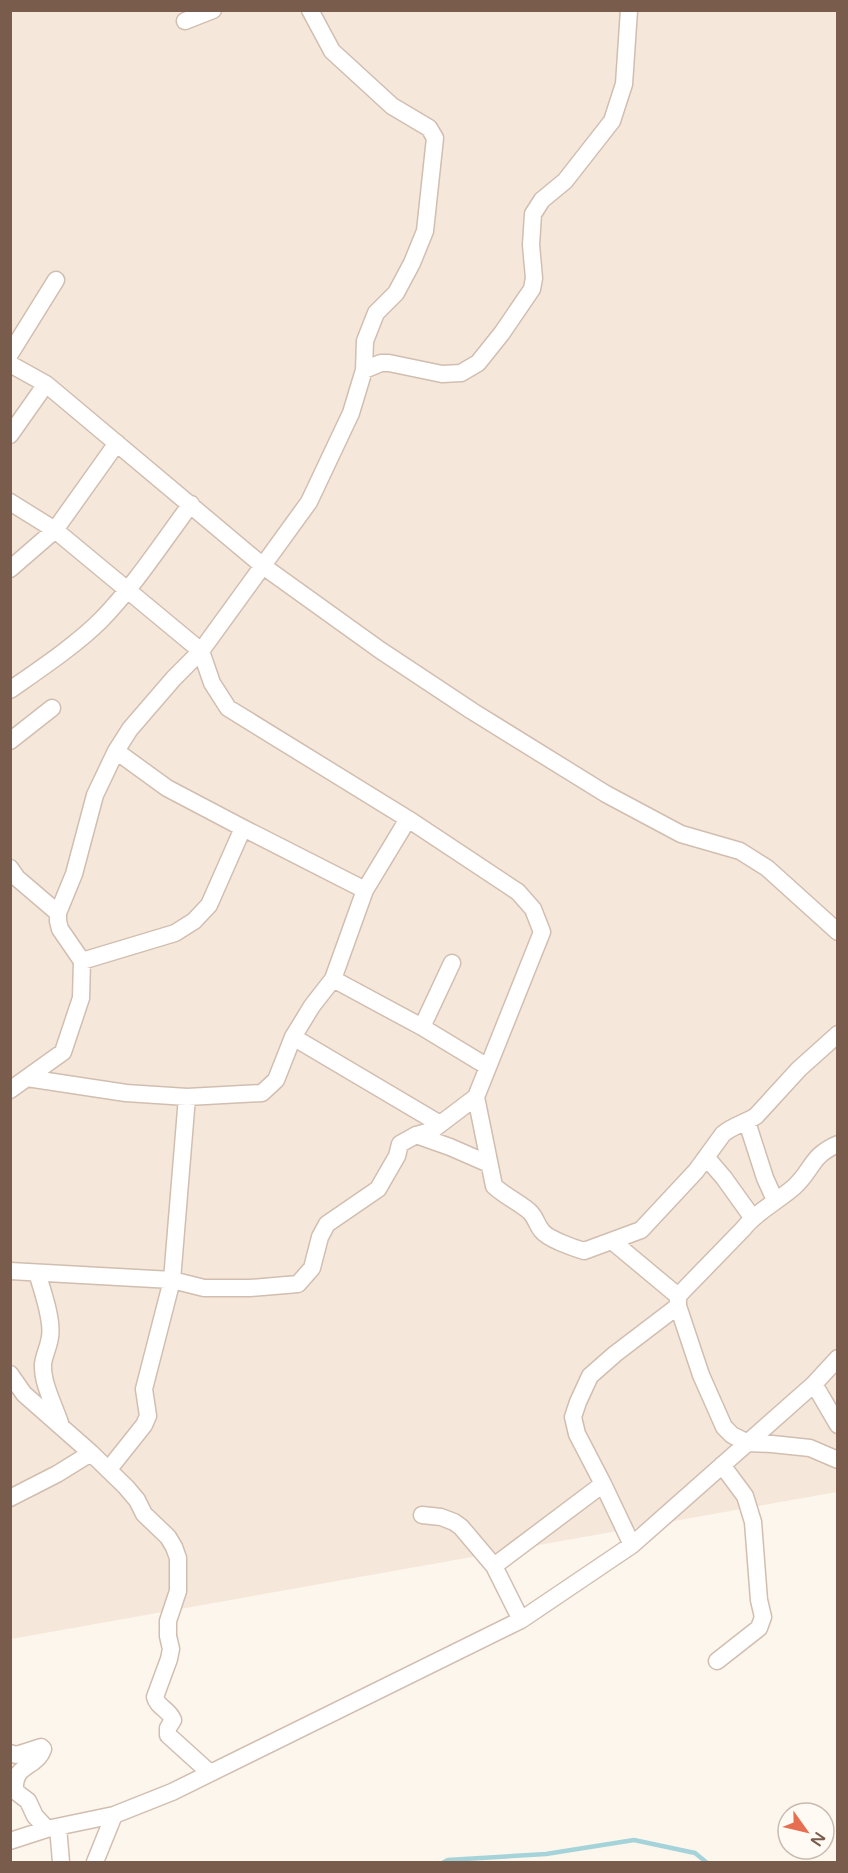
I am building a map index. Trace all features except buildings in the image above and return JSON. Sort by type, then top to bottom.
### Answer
[{"type":"street","points":[[185,21],[213,10]]},
{"type":"street","points":[[10,1090],[63,1052],[81,998],[81,961],[60,929],[58,913],[74,874],[95,795],[116,751],[137,721],[201,651],[309,502],[351,413],[364,370],[365,341],[376,313],[396,292],[412,263],[424,231],[435,138],[429,128],[392,106],[332,51],[310,10]]},
{"type":"street","points":[[364,370],[381,363],[389,363],[442,374],[460,373],[478,363],[502,333],[532,289],[534,278],[531,245],[533,214],[542,200],[565,181],[612,121],[624,84],[629,10]]},
{"type":"street","points":[[10,354],[56,280]]},
{"type":"street","points":[[10,364],[46,384],[263,566],[380,650],[472,711],[606,794],[681,834],[740,852],[767,868],[837,932]]},
{"type":"street","points":[[10,435],[46,384]]},
{"type":"street","points":[[10,569],[55,530],[117,443]]},
{"type":"street","points":[[10,502],[55,530],[201,651],[212,683],[228,708],[408,819],[518,892],[533,909],[542,932],[476,1097],[431,1131],[416,1135],[400,1144],[378,1189],[327,1224],[320,1237],[312,1268],[298,1284],[250,1288],[204,1288],[172,1280],[10,1271]]},
{"type":"street","points":[[10,690],[100,621],[190,504]]},
{"type":"street","points":[[10,741],[52,708]]},
{"type":"street","points":[[116,751],[167,788],[365,890]]},
{"type":"street","points":[[27,1078],[126,1094],[187,1097],[262,1093],[276,1080],[293,1037],[312,1006],[333,979],[365,890],[408,819]]},
{"type":"street","points":[[81,961],[175,933],[194,921],[209,904],[243,828]]},
{"type":"street","points":[[10,868],[17,878],[58,913]]},
{"type":"street","points":[[422,1027],[452,963]]},
{"type":"street","points":[[333,979],[422,1027],[488,1067]]},
{"type":"street","points":[[476,1097],[494,1186],[531,1212],[537,1219],[542,1232],[584,1251],[640,1230],[650,1222],[728,1130],[756,1116],[799,1069],[837,1034]]},
{"type":"street","points":[[293,1037],[440,1124]]},
{"type":"street","points":[[109,1469],[144,1425],[148,1416],[144,1389],[172,1280],[187,1097]]},
{"type":"street","points":[[747,1122],[765,1178],[775,1200]]},
{"type":"street","points":[[416,1135],[489,1164]]},
{"type":"street","points":[[632,1545],[577,1434],[573,1417],[590,1376],[678,1301],[752,1217],[795,1185],[814,1160],[825,1150],[837,1144]]},
{"type":"street","points":[[706,1157],[752,1217]]},
{"type":"street","points":[[612,1240],[678,1301],[701,1375],[724,1427],[732,1435],[748,1443],[810,1448],[837,1460]]},
{"type":"street","points":[[37,1273],[51,1329],[43,1364],[45,1380],[61,1426]]},
{"type":"street","points":[[10,1841],[52,1828],[114,1815],[172,1792],[520,1620],[632,1545],[814,1384],[837,1358]]},
{"type":"street","points":[[10,1374],[24,1394],[109,1469],[137,1500],[148,1518],[168,1537],[178,1558],[178,1591],[168,1620],[170,1659],[155,1697],[156,1701],[171,1715],[168,1735],[210,1773]]},
{"type":"street","points":[[31,1400],[45,1380]]},
{"type":"street","points":[[814,1384],[837,1425]]},
{"type":"street","points":[[10,1498],[57,1474],[91,1452]]},
{"type":"street","points":[[717,1661],[759,1628],[763,1617],[759,1600],[753,1522],[745,1496],[722,1465]]},
{"type":"street","points":[[494,1566],[603,1484]]},
{"type":"street","points":[[422,1515],[441,1517],[461,1527],[494,1566],[520,1620]]},
{"type":"street","points":[[10,1753],[16,1755],[41,1747],[43,1749],[37,1760],[18,1773],[14,1781],[15,1791],[28,1801],[35,1816],[52,1828],[61,1863]]},
{"type":"street","points":[[95,1863],[114,1815]]},
{"type":"shaded area","points":[[11,11],[837,11],[837,1492],[11,1639]]},
{"type":"waterway","points":[[444,1862],[546,1854],[634,1840],[695,1853],[706,1862]]}]
